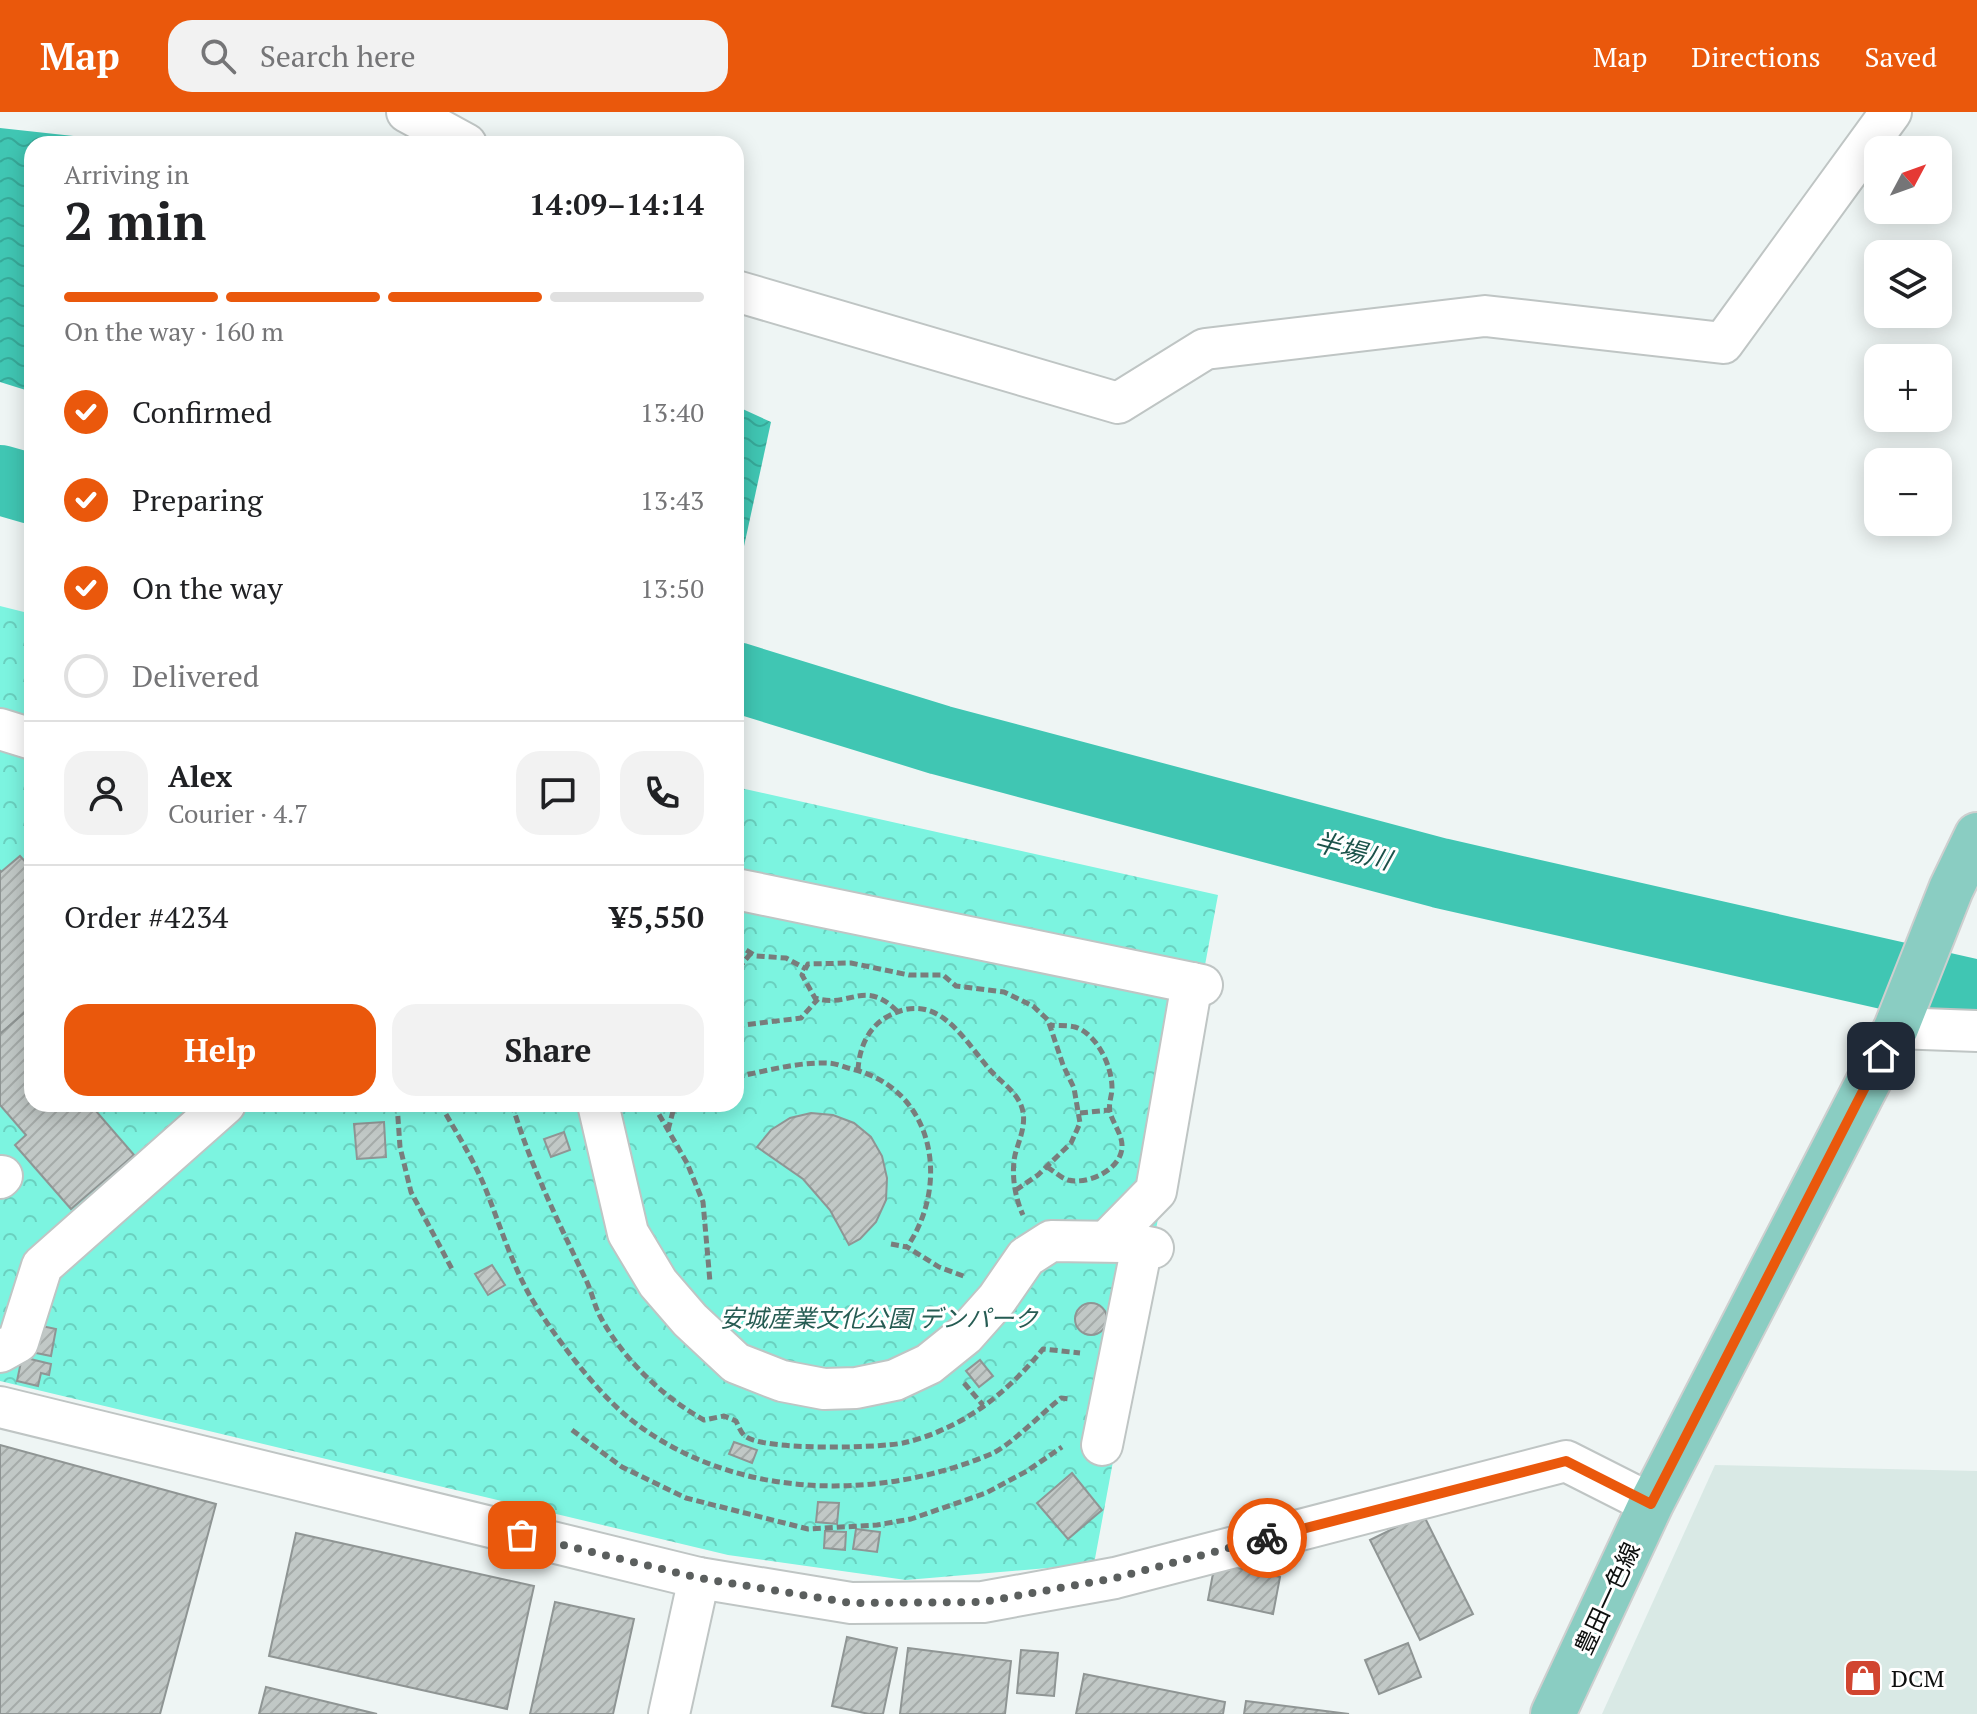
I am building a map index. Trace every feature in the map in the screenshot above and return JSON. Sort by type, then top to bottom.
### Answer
[{"type":"main road","name":"豊田一色線","points":[[1553,1714],[1651,1504],[1896,1028],[1951,889],[1977,835]]},
{"type":"street","points":[[407,112],[451,136]]},
{"type":"street","points":[[744,293],[1118,403],[1205,349],[1485,316],[1723,343],[1891,112]]},
{"type":"street","points":[[0,729],[24,736]]},
{"type":"street","points":[[744,891],[1197,984],[1156,1191],[1134,1245],[1102,1445]]},
{"type":"street","points":[[1896,1028],[1977,1031]]},
{"type":"street","points":[[0,1352],[18,1342],[42,1266],[216,1112]]},
{"type":"street","points":[[600,1112],[628,1233],[658,1283],[736,1363],[782,1381],[824,1389],[856,1388],[895,1380],[929,1364],[965,1335],[1026,1257],[1051,1241],[1134,1245]]},
{"type":"street","points":[[0,1407],[699,1578],[851,1603],[983,1602],[1115,1578],[1566,1461],[1651,1504]]},
{"type":"street","points":[[669,1714],[699,1578]]},
{"type":"path","points":[[744,949],[756,956],[786,958],[806,969]]},
{"type":"path","points":[[744,962],[751,953]]},
{"type":"path","points":[[897,1011],[885,999],[869,994],[827,1003],[818,999],[806,986],[802,975],[808,964],[822,962],[851,963],[909,975],[943,975],[956,986],[1004,992],[1033,1006],[1048,1020],[1074,1088],[1080,1123],[1071,1143],[1047,1167],[1016,1190]]},
{"type":"path","points":[[744,1025],[801,1018],[818,999]]},
{"type":"path","points":[[858,1070],[859,1054],[866,1038],[878,1022],[897,1011],[920,1008],[940,1015],[959,1031],[1022,1106],[1024,1120],[1014,1159],[1016,1190],[1019,1206],[1041,1247]]},
{"type":"path","points":[[1047,1167],[1067,1180],[1086,1181],[1103,1174],[1117,1159],[1122,1148],[1110,1110],[1112,1087],[1107,1062],[1097,1044],[1074,1027],[1050,1025]]},
{"type":"path","points":[[744,1075],[785,1066],[830,1063],[858,1070],[893,1086],[917,1113],[930,1146],[929,1187],[920,1229],[907,1247]]},
{"type":"path","points":[[1080,1113],[1110,1110]]},
{"type":"path","points":[[398,1112],[400,1147],[411,1192],[453,1271]]},
{"type":"path","points":[[658,1112],[687,1163],[703,1202],[712,1294],[712,1341]]},
{"type":"path","points":[[668,1130],[673,1112]]},
{"type":"path","points":[[891,1244],[907,1247],[939,1267],[982,1283],[1005,1287]]},
{"type":"path","points":[[572,1430],[622,1467],[686,1498],[808,1529],[877,1525],[911,1519],[986,1493],[1055,1453],[1072,1438],[1102,1445]]},
{"type":"shaded area","points":[[1715,1465],[1977,1471],[1977,1714],[1602,1714]]},
{"type":"green space","name":"安城産業文化公園 デンパーク","points":[[0,606],[24,612],[24,1112],[744,1112],[744,789],[1218,895],[1094,1564],[906,1580],[728,1555],[0,1381]]},
{"type":"water","points":[[0,128],[74,136],[24,136],[24,390],[0,382]]},
{"type":"water","points":[[744,410],[771,422],[744,546]]},
{"type":"building","points":[[20,856],[24,860],[24,1013],[0,1034],[0,870]]},
{"type":"building","points":[[24,1013],[24,1112],[97,1112],[134,1155],[71,1209],[15,1145],[26,1135],[0,1105],[0,1034]]},
{"type":"building","points":[[811,1113],[833,1115],[854,1123],[871,1137],[882,1156],[887,1178],[886,1200],[876,1222],[860,1239],[849,1245],[830,1210],[803,1179],[757,1147],[771,1130],[790,1118]]},
{"type":"building","points":[[384,1122],[386,1157],[357,1159],[354,1124]]},
{"type":"building","points":[[564,1132],[570,1150],[551,1157],[544,1139]]},
{"type":"building","points":[[492,1265],[505,1285],[488,1295],[475,1274]]},
{"type":"building","points":[[1091,1303],[1102,1308],[1107,1319],[1102,1330],[1091,1335],[1080,1330],[1075,1319],[1080,1308]]},
{"type":"building","points":[[37,1325],[56,1329],[51,1356],[31,1352]]},
{"type":"building","points":[[22,1357],[51,1364],[49,1375],[41,1373],[38,1386],[17,1381]]},
{"type":"building","points":[[980,1360],[993,1376],[979,1387],[966,1371]]},
{"type":"building","points":[[734,1442],[757,1450],[752,1463],[729,1454]]},
{"type":"building","points":[[0,1445],[216,1504],[160,1714],[0,1714]]},
{"type":"building","points":[[1072,1473],[1102,1510],[1068,1539],[1037,1503]]},
{"type":"building","points":[[818,1502],[839,1503],[837,1524],[816,1522]]},
{"type":"building","points":[[1423,1514],[1473,1614],[1420,1640],[1370,1540]]},
{"type":"building","points":[[856,1529],[880,1532],[877,1552],[853,1549]]},
{"type":"building","points":[[825,1531],[846,1532],[845,1550],[824,1548]]},
{"type":"building","points":[[296,1533],[534,1586],[507,1709],[269,1656]]},
{"type":"building","points":[[1215,1563],[1280,1577],[1273,1614],[1208,1600]]},
{"type":"building","points":[[555,1602],[634,1619],[613,1714],[530,1714]]},
{"type":"building","points":[[847,1637],[897,1648],[883,1714],[832,1706]]},
{"type":"building","points":[[1408,1643],[1421,1677],[1379,1694],[1365,1660]]},
{"type":"building","points":[[908,1648],[1011,1661],[1005,1714],[900,1714]]},
{"type":"building","points":[[1021,1650],[1058,1653],[1054,1696],[1017,1693]]},
{"type":"building","points":[[1084,1674],[1225,1702],[1223,1714],[1076,1714]]},
{"type":"building","points":[[266,1687],[377,1714],[259,1714]]},
{"type":"building","points":[[1246,1701],[1349,1714],[1244,1714]]},
{"type":"waterway","name":"半場川","points":[[0,480],[24,487]]},
{"type":"waterway","name":"半場川","points":[[744,679],[940,740],[1440,873],[1977,995]]},
{"type":"way so far","points":[[522,1535],[699,1578],[851,1603],[983,1602],[1115,1578],[1267,1538]]},
{"type":"place","name":"DCM","points":[[1863,1678]]},
{"type":"route","points":[[1267,1538],[1566,1461],[1651,1504],[1881,1056]]}]
